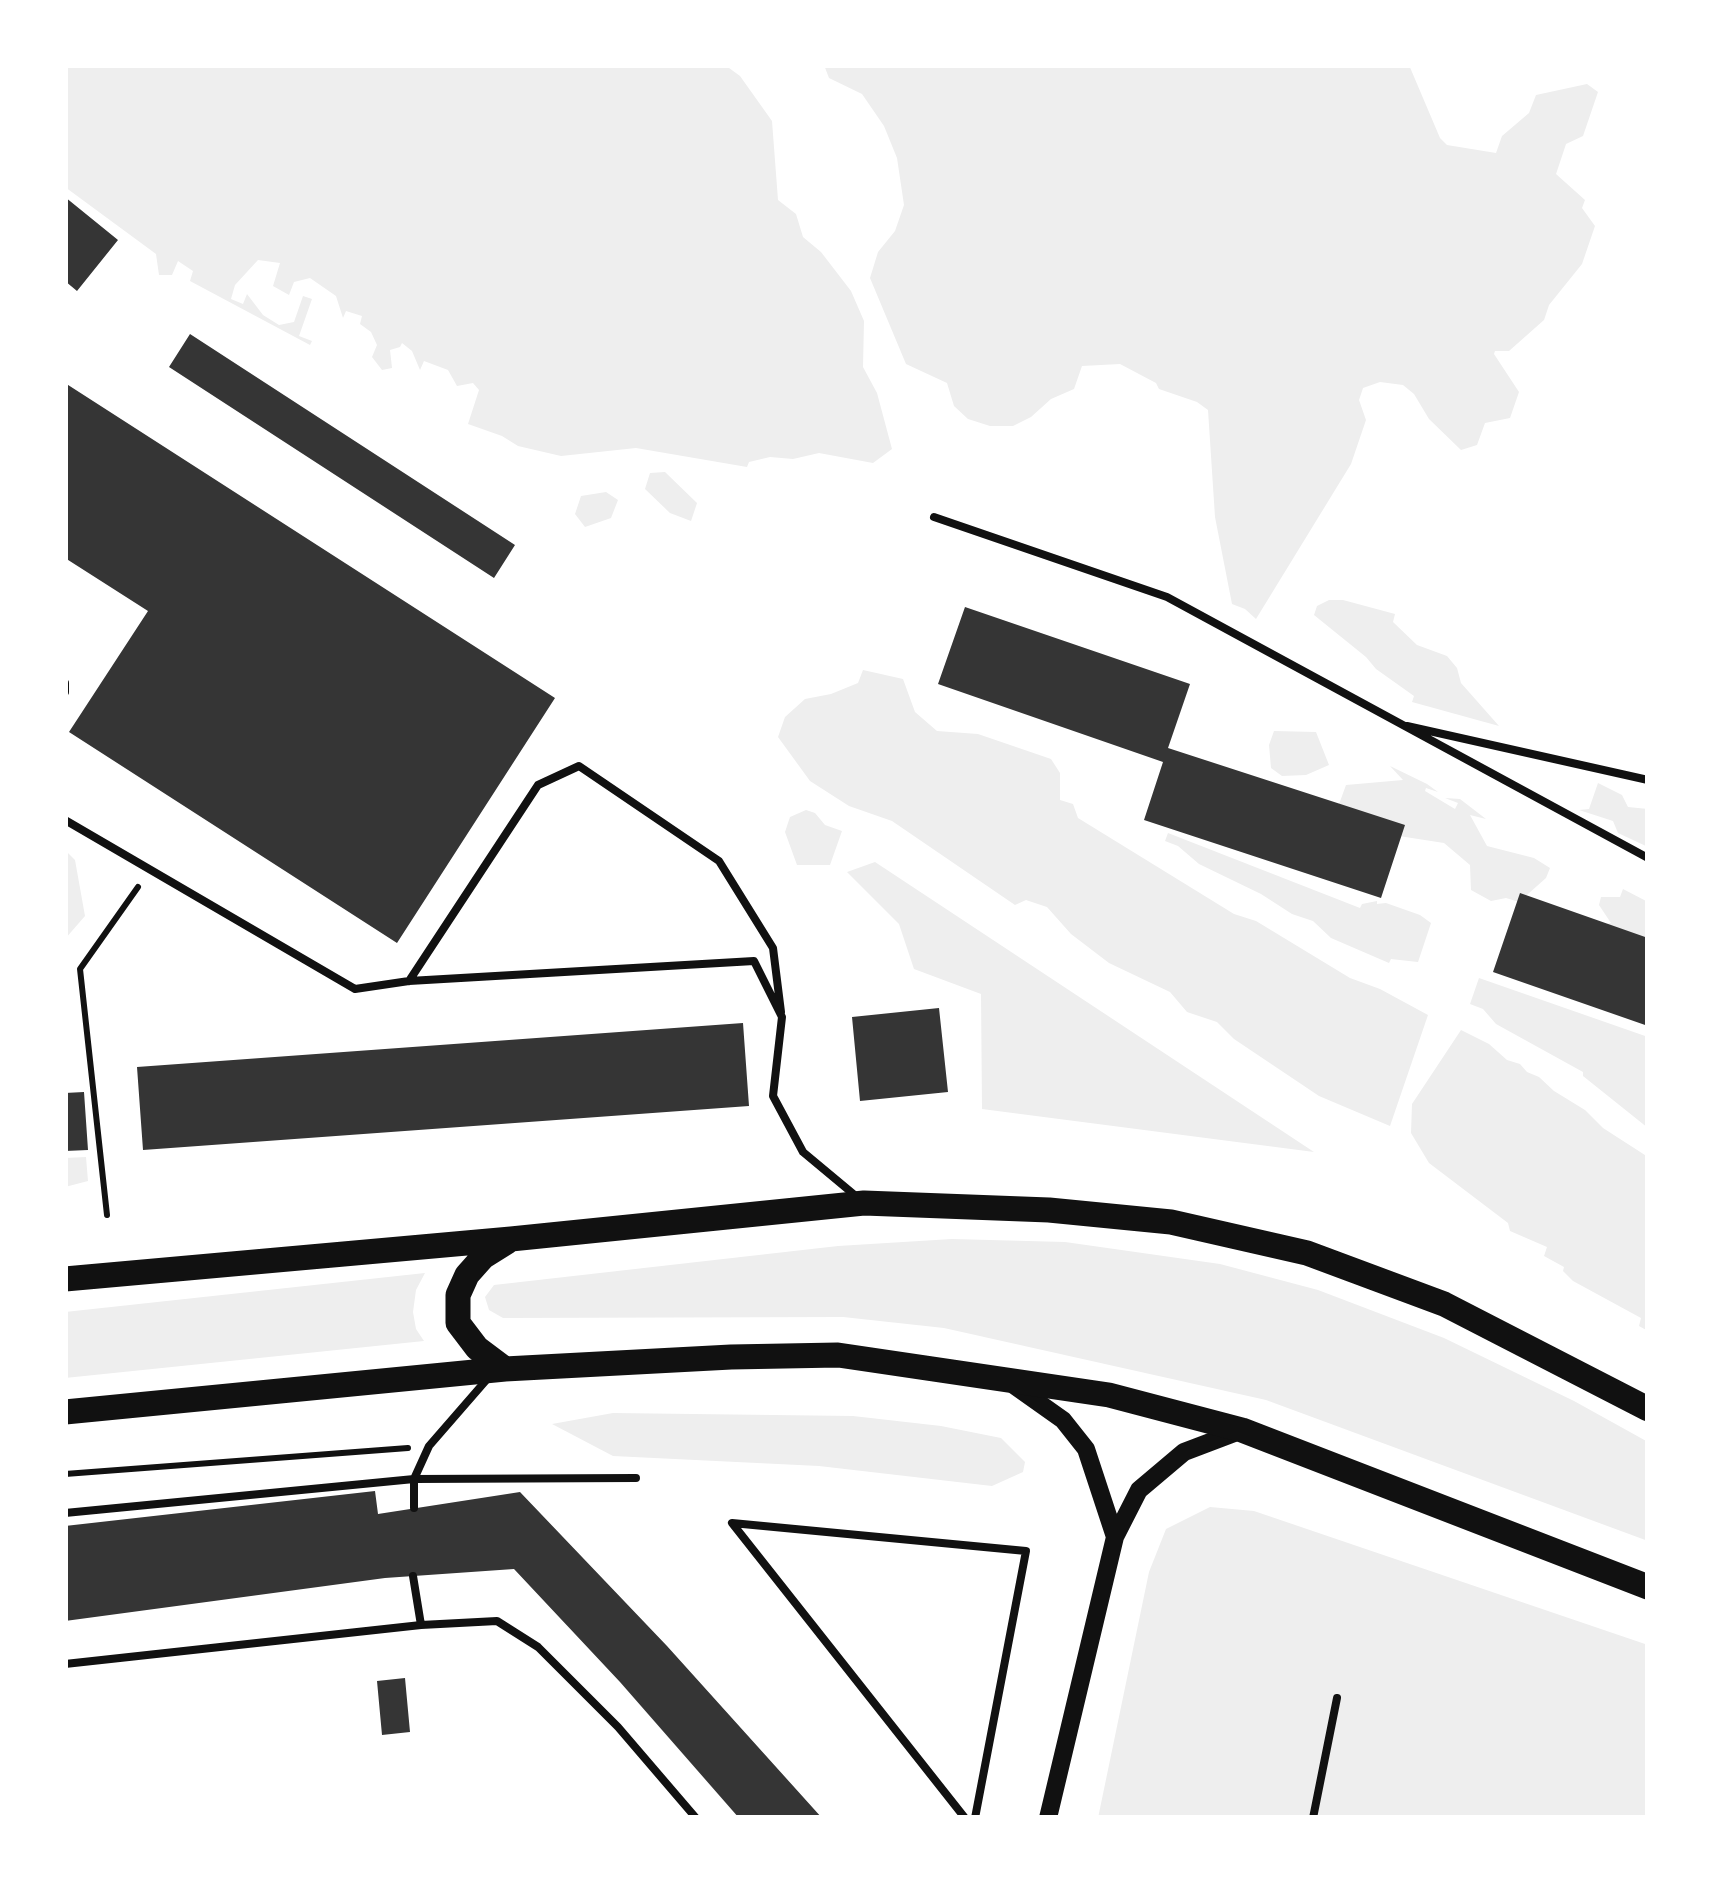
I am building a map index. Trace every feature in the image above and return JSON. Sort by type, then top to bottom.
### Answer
[{"type":"main road","points":[[65,1280],[864,1203],[1049,1210],[1170,1222],[1307,1254],[1444,1304],[1648,1409]]},
{"type":"main road","points":[[500,1370],[458,1323],[458,1294],[467,1274],[511,1240]]},
{"type":"main road","points":[[65,1412],[500,1370],[731,1357],[838,1356],[1108,1395],[1242,1430],[1648,1588]]},
{"type":"main road","points":[[1594,1566],[1648,1576]]},
{"type":"street","points":[[1002,1378],[1063,1420],[1086,1449],[1115,1536]]},
{"type":"street","points":[[1048,1818],[1115,1536],[1140,1490],[1184,1452],[1242,1430]]},
{"type":"lane","points":[[934,517],[1167,597],[1648,858]]},
{"type":"lane","points":[[65,682],[65,692]]},
{"type":"lane","points":[[1398,724],[1648,780]]},
{"type":"lane","points":[[409,981],[538,785],[579,766],[719,861],[773,948],[782,1017],[774,1096],[803,1152],[864,1203]]},
{"type":"lane","points":[[65,820],[355,990],[409,981],[754,961],[782,1017]]},
{"type":"lane","points":[[414,1508],[414,1479],[429,1446],[500,1370]]},
{"type":"lane","points":[[65,1512],[414,1479],[636,1478]]},
{"type":"lane","points":[[965,1818],[732,1523],[1026,1551],[974,1818]]},
{"type":"lane","points":[[414,1576],[422,1625]]},
{"type":"lane","points":[[65,1664],[422,1625],[497,1621],[538,1647],[618,1726],[696,1818]]},
{"type":"lane","points":[[1312,1818],[1338,1698]]},
{"type":"path","points":[[107,1215],[80,969],[150,870]]},
{"type":"path","points":[[65,1474],[429,1446]]},
{"type":"shaded area","points":[[65,65],[725,65],[740,76],[772,121],[778,200],[796,214],[803,237],[821,252],[851,291],[864,321],[863,367],[877,393],[892,449],[873,463],[819,453],[793,459],[770,457],[749,462],[747,467],[636,448],[561,456],[518,446],[468,424],[479,390],[473,383],[457,386],[448,370],[424,361],[420,370],[412,351],[402,343],[390,350],[392,368],[382,370],[372,357],[377,345],[371,332],[360,324],[362,316],[346,311],[343,318],[336,296],[310,278],[294,282],[289,295],[273,286],[280,263],[258,260],[235,285],[231,299],[243,304],[247,294],[263,315],[279,325],[294,322],[303,296],[312,299],[299,336],[312,341],[310,345],[190,281],[193,271],[178,261],[172,275],[159,275],[156,254],[65,187]]},
{"type":"shaded area","points":[[824,65],[1409,65],[1440,138],[1447,145],[1496,153],[1502,136],[1529,113],[1536,95],[1587,84],[1598,92],[1583,136],[1566,144],[1556,174],[1585,200],[1582,208],[1595,226],[1582,264],[1549,305],[1544,320],[1509,351],[1495,351],[1519,392],[1510,418],[1485,423],[1477,445],[1461,450],[1429,419],[1414,394],[1403,385],[1380,382],[1363,388],[1359,400],[1366,420],[1351,464],[1256,619],[1232,604],[1215,517],[1208,410],[1197,402],[1159,389],[1156,383],[1120,364],[1082,366],[1074,389],[1051,399],[1031,417],[1013,426],[990,426],[968,419],[954,406],[947,383],[906,364],[870,278],[878,252],[895,231],[904,205],[897,158],[884,126],[862,94],[829,78]]},
{"type":"shaded area","points":[[665,472],[697,503],[691,521],[670,513],[645,489],[650,473]]},
{"type":"shaded area","points":[[606,492],[618,500],[611,518],[585,527],[575,514],[581,496]]},
{"type":"shaded area","points":[[1329,600],[1395,614],[1393,622],[1417,645],[1447,656],[1457,668],[1461,683],[1499,726],[1412,702],[1414,696],[1314,615],[1317,606]]},
{"type":"shaded area","points":[[863,670],[903,679],[915,712],[937,731],[978,734],[1051,759],[1060,773],[1060,800],[1073,804],[1078,818],[1234,914],[1256,921],[1350,978],[1428,1015],[1390,1126],[1319,1096],[1234,1039],[1217,1022],[1187,1012],[1170,992],[1109,963],[1071,934],[1047,907],[1026,900],[1015,905],[892,821],[849,806],[810,781],[778,737],[785,717],[805,699],[858,683]]},
{"type":"shaded area","points":[[1274,731],[1316,732],[1329,765],[1306,775],[1282,776],[1271,768],[1269,745]]},
{"type":"shaded area","points":[[1390,766],[1427,784],[1438,792],[1426,788],[1425,791],[1455,809],[1458,803],[1445,798],[1460,799],[1486,819],[1470,815],[1487,846],[1534,858],[1550,868],[1546,878],[1519,902],[1506,898],[1491,901],[1471,890],[1470,865],[1444,843],[1399,836],[1338,807],[1346,785],[1403,780]]},
{"type":"shaded area","points":[[1598,783],[1622,795],[1628,807],[1648,809],[1648,847],[1618,833],[1613,821],[1579,810],[1589,809]]},
{"type":"shaded area","points":[[806,810],[815,813],[825,825],[842,831],[830,865],[797,865],[785,832],[790,817]]},
{"type":"shaded area","points":[[1168,833],[1360,908],[1377,901],[1420,915],[1431,923],[1418,962],[1391,959],[1389,963],[1331,938],[1313,921],[1292,914],[1199,864],[1178,846],[1165,841]]},
{"type":"shaded area","points":[[65,850],[75,860],[85,916],[65,939]]},
{"type":"shaded area","points":[[875,862],[1314,1152],[982,1109],[981,994],[914,969],[899,924],[847,872]]},
{"type":"shaded area","points":[[1623,889],[1648,902],[1648,933],[1642,945],[1591,927],[1611,923],[1599,905],[1601,897],[1620,897]]},
{"type":"shaded area","points":[[1479,978],[1648,1037],[1648,1128],[1583,1076],[1583,1072],[1496,1024],[1483,1009],[1470,1004]]},
{"type":"shaded area","points":[[1461,1030],[1489,1044],[1507,1060],[1520,1064],[1648,1157],[1648,1331],[1639,1326],[1641,1318],[1573,1281],[1563,1271],[1564,1267],[1544,1256],[1547,1247],[1510,1231],[1508,1223],[1429,1163],[1411,1133],[1412,1104]]},
{"type":"shaded area","points":[[86,1157],[88,1181],[65,1187],[65,1158]]},
{"type":"shaded area","points":[[952,1239],[1065,1242],[1220,1264],[1318,1290],[1444,1338],[1648,1442],[1648,1541],[1266,1400],[944,1328],[843,1317],[503,1318],[489,1310],[485,1297],[494,1285],[838,1246]]},
{"type":"shaded area","points":[[425,1273],[416,1290],[413,1312],[416,1329],[424,1341],[65,1378],[65,1312]]},
{"type":"shaded area","points":[[613,1413],[853,1416],[941,1426],[1001,1438],[1025,1462],[1023,1472],[992,1486],[819,1466],[613,1456],[552,1424]]},
{"type":"shaded area","points":[[1210,1507],[1254,1511],[1648,1645],[1648,1818],[1098,1818],[1149,1572],[1166,1529]]},
{"type":"building","points":[[65,197],[118,240],[77,291],[65,281]]},
{"type":"building","points":[[190,334],[515,545],[494,578],[169,367]]},
{"type":"building","points":[[65,383],[555,698],[397,943],[69,732],[148,611],[65,558]]},
{"type":"building","points":[[965,607],[1190,684],[1168,748],[1405,825],[1381,898],[1144,820],[1163,762],[938,684]]},
{"type":"building","points":[[1520,893],[1648,938],[1648,1026],[1493,972]]},
{"type":"building","points":[[939,1008],[948,1092],[860,1101],[852,1017]]},
{"type":"building","points":[[743,1023],[749,1106],[143,1150],[137,1067]]},
{"type":"building","points":[[84,1092],[88,1150],[65,1151],[65,1093]]},
{"type":"building","points":[[375,1491],[378,1514],[520,1492],[667,1646],[822,1818],[739,1818],[514,1569],[385,1578],[65,1621],[65,1526]]},
{"type":"building","points":[[405,1678],[410,1732],[382,1735],[377,1681]]}]
